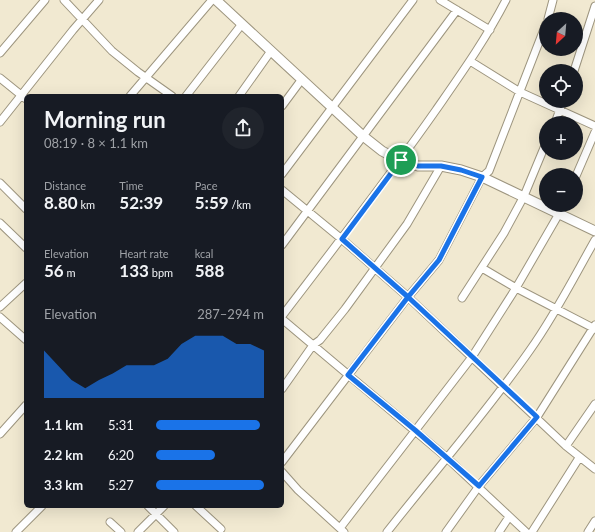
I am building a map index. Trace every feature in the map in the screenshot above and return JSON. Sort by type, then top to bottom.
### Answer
[{"type":"main road","points":[[216,0],[382,151],[418,166],[441,166],[461,170],[482,177],[539,201]]},
{"type":"main road","points":[[566,212],[595,231]]},
{"type":"street","points":[[0,53],[45,0]]},
{"type":"street","points":[[64,0],[112,51],[169,94]]},
{"type":"street","points":[[26,94],[73,30],[99,0]]},
{"type":"street","points":[[132,94],[212,0]]},
{"type":"street","points":[[284,171],[413,0]]},
{"type":"street","points":[[440,0],[490,30]]},
{"type":"street","points":[[284,313],[401,160],[470,61],[490,30],[506,0]]},
{"type":"street","points":[[550,12],[553,0]]},
{"type":"street","points":[[576,64],[595,6]]},
{"type":"street","points":[[284,242],[457,10]]},
{"type":"street","points":[[188,94],[242,24]]},
{"type":"street","points":[[284,459],[408,297],[439,260],[482,177],[488,172],[539,42]]},
{"type":"street","points":[[239,94],[271,51]]},
{"type":"street","points":[[470,61],[520,92],[595,126]]},
{"type":"street","points":[[0,78],[24,97],[0,122]]},
{"type":"street","points":[[284,103],[302,79]]},
{"type":"street","points":[[558,116],[560,110]]},
{"type":"street","points":[[579,168],[595,132]]},
{"type":"street","points":[[462,298],[504,233],[524,196],[539,160]]},
{"type":"street","points":[[284,386],[313,345],[320,340],[345,308],[407,224],[441,166]]},
{"type":"street","points":[[0,183],[24,207]]},
{"type":"street","points":[[284,192],[342,239],[408,297],[579,458],[595,469]]},
{"type":"street","points":[[284,474],[298,490],[342,530],[415,430],[472,357],[516,288],[560,212]]},
{"type":"street","points":[[0,223],[24,246]]},
{"type":"street","points":[[387,532],[446,457],[476,423],[530,350],[556,309],[595,240]]},
{"type":"street","points":[[446,532],[479,486],[537,417],[594,327],[516,288],[482,268]]},
{"type":"street","points":[[0,307],[24,288]]},
{"type":"street","points":[[0,317],[24,338]]},
{"type":"street","points":[[284,321],[446,457],[479,486],[526,532]]},
{"type":"street","points":[[566,446],[595,404]]},
{"type":"street","points":[[0,434],[24,407]]},
{"type":"street","points":[[532,532],[579,458]]},
{"type":"street","points":[[16,532],[40,508]]},
{"type":"street","points":[[150,508],[174,532]]},
{"type":"street","points":[[138,532],[162,508]]},
{"type":"street","points":[[198,508],[221,529]]},
{"type":"street","points":[[499,532],[509,517]]},
{"type":"street","points":[[588,532],[595,521]]},
{"type":"street","points":[[110,522],[122,532]]},
{"type":"route","points":[[401,160],[342,239],[408,297],[348,375],[415,430],[479,486],[537,417],[408,297],[439,260],[482,177],[461,170],[441,166],[418,166],[401,160]]}]
